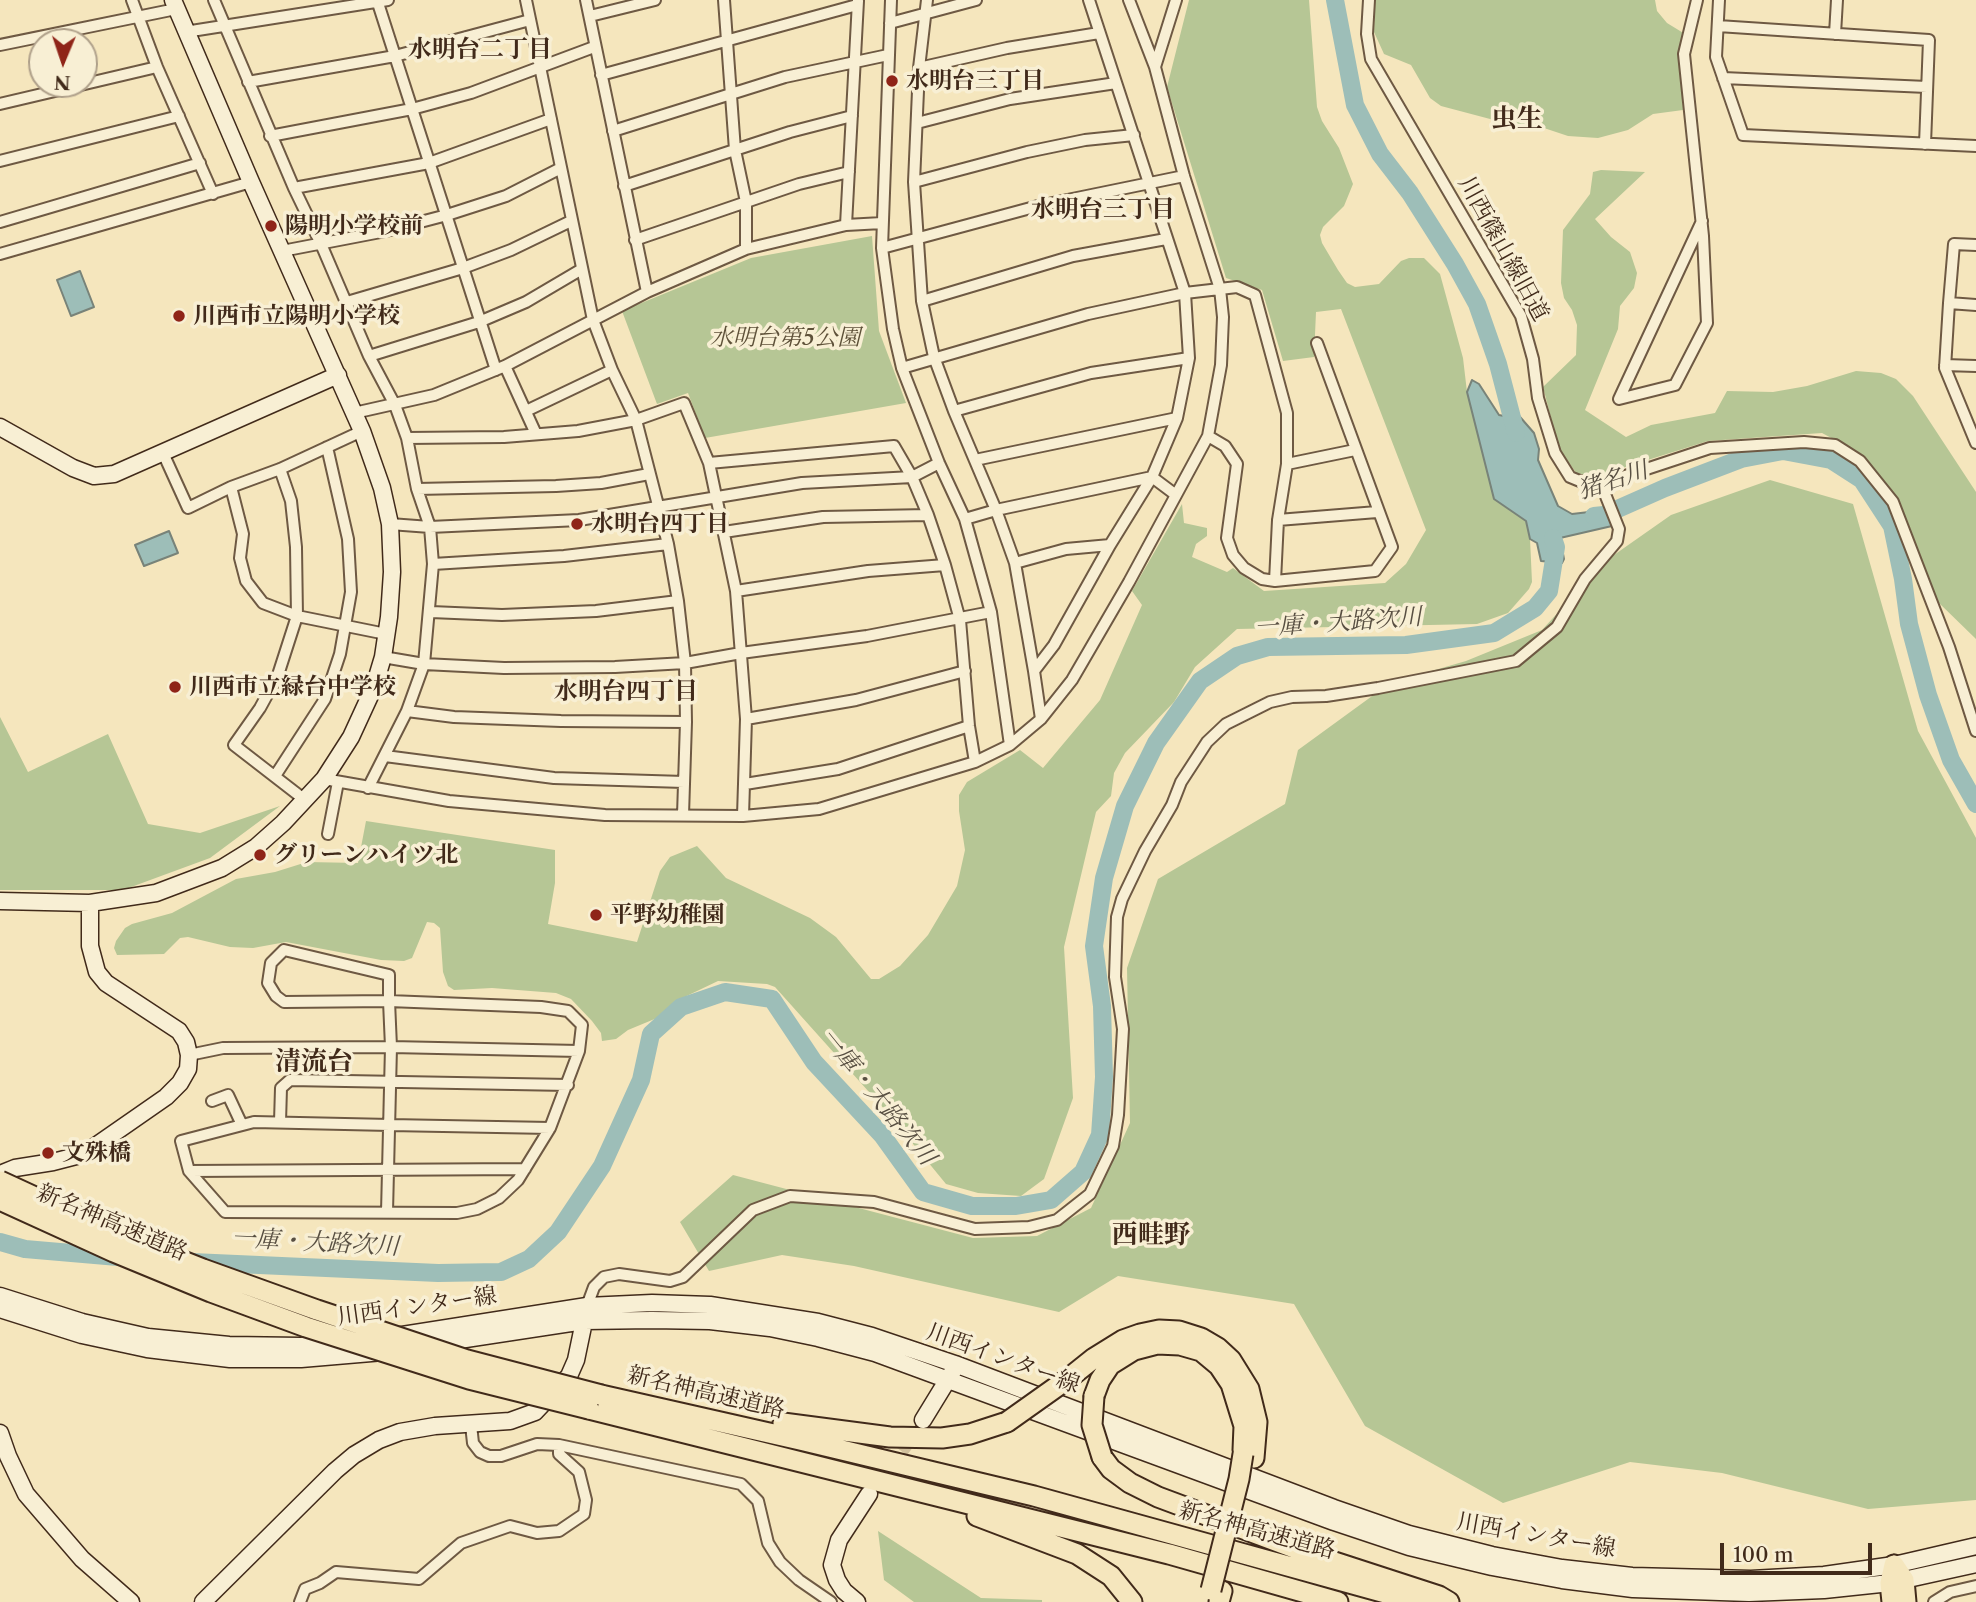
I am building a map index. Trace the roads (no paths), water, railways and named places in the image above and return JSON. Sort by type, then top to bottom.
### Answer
[{"type":"highway","name":"新名神高速道路","points":[[0,1181],[115,1234],[203,1269],[400,1340],[893,1484],[1169,1554],[1338,1602]]},
{"type":"highway","name":"新名神高速道路","points":[[0,1200],[114,1252],[211,1292],[306,1327],[469,1379],[598,1398],[800,1440],[1034,1496],[1418,1602]]},
{"type":"highway","points":[[598,1398],[801,1427],[890,1437],[942,1438],[970,1434],[1007,1422],[1123,1340],[1159,1330],[1179,1331],[1201,1338],[1231,1360],[1249,1390],[1256,1422],[1215,1596]]},
{"type":"highway","points":[[1248,1456],[1244,1426],[1231,1384],[1219,1367],[1201,1351],[1180,1345],[1157,1344],[1134,1350],[1110,1365],[1100,1380],[1094,1396],[1092,1425],[1102,1457],[1111,1469],[1130,1483],[1158,1497],[1316,1556],[1439,1596],[1449,1602]]},
{"type":"highway","points":[[893,1484],[917,1500],[974,1515],[1077,1554],[1111,1576],[1132,1602]]},
{"type":"highway","points":[[1895,1583],[1906,1602]]},
{"type":"main road","points":[[0,901],[90,903],[156,892],[190,882],[222,868],[256,847],[305,800],[331,781],[374,687],[383,657],[392,572],[390,524],[382,488],[362,431],[175,4]]},
{"type":"main road","points":[[0,427],[73,468],[94,475],[114,474],[338,375]]},
{"type":"main road","points":[[0,1174],[15,1168],[84,1154],[166,1097],[180,1083],[188,1069],[186,1042],[179,1031],[106,983],[97,972],[90,946],[90,903]]},
{"type":"main road","name":"川西インター線","points":[[0,1296],[26,1312]]},
{"type":"main road","name":"川西インター線","points":[[0,1309],[82,1322],[148,1337],[229,1345],[301,1346],[652,1303],[710,1305],[818,1322],[872,1336],[955,1364],[1334,1508],[1409,1534],[1492,1555],[1632,1576],[1751,1578],[1824,1574],[1895,1583],[1976,1546]]},
{"type":"main road","points":[[203,1602],[335,1471],[354,1455],[379,1440],[400,1432],[435,1426],[510,1421],[535,1412],[569,1376],[576,1360],[586,1313]]},
{"type":"main road","name":"川西インター線","points":[[586,1313],[710,1321],[769,1328],[874,1353],[1409,1547],[1562,1580],[1633,1589],[1691,1592],[1824,1590],[1895,1583],[1976,1564]]},
{"type":"main road","points":[[923,1420],[949,1380],[955,1364]]},
{"type":"main road","points":[[0,1433],[26,1494],[82,1559],[131,1602]]},
{"type":"main road","points":[[857,1602],[844,1591],[832,1565],[839,1540],[869,1494]]},
{"type":"street","points":[[132,0],[213,194]]},
{"type":"street","points":[[214,0],[270,136],[321,244],[369,356],[395,405],[407,438],[417,489],[430,527],[433,564],[424,664],[407,710],[368,788]]},
{"type":"street","points":[[526,0],[593,320],[636,421],[668,544],[685,663],[683,815]]},
{"type":"street","points":[[586,0],[647,292]]},
{"type":"street","points":[[590,16],[655,0]]},
{"type":"street","points":[[724,0],[735,150],[746,202],[746,249]]},
{"type":"street","points":[[891,0],[882,248],[893,329],[902,368],[939,463],[965,519],[991,612],[1010,745]]},
{"type":"street","points":[[890,23],[926,6],[976,0]]},
{"type":"street","points":[[1034,671],[1054,645],[1152,477],[1177,418],[1189,358],[1185,293],[1089,0]]},
{"type":"street","points":[[328,834],[331,781],[449,801],[592,814],[743,816],[819,809],[975,762],[1010,745],[1041,719],[1072,680],[1208,436],[1221,365],[1223,317],[1220,289],[1184,176],[1155,67],[1129,0]]},
{"type":"street","points":[[1155,67],[1176,0]]},
{"type":"street","name":"川西篠山線旧道","points":[[1369,0],[1367,34],[1371,59],[1521,316],[1533,359],[1538,398],[1555,453],[1570,477],[1603,488]]},
{"type":"street","points":[[1698,0],[1684,54],[1702,221],[1707,323],[1675,385],[1619,399],[1702,221]]},
{"type":"street","points":[[1719,0],[1716,57],[1743,135],[1976,146]]},
{"type":"street","points":[[1835,34],[1837,0]]},
{"type":"street","points":[[186,33],[381,1],[395,56],[479,322],[536,435]]},
{"type":"street","points":[[601,75],[858,3],[846,225]]},
{"type":"street","points":[[0,45],[138,18],[175,4]]},
{"type":"street","points":[[926,6],[919,68],[915,182],[922,301],[934,357],[1015,564],[1041,719]]},
{"type":"street","points":[[248,82],[395,56],[530,20]]},
{"type":"street","points":[[1717,26],[1929,40],[1924,144]]},
{"type":"street","points":[[919,68],[1007,48],[1100,33]]},
{"type":"street","points":[[270,136],[412,109],[471,93],[594,47]]},
{"type":"street","points":[[613,131],[785,77],[888,55]]},
{"type":"street","points":[[0,104],[158,67]]},
{"type":"street","points":[[1723,78],[1927,87]]},
{"type":"street","points":[[916,123],[1010,99],[1116,83]]},
{"type":"street","points":[[0,161],[179,116]]},
{"type":"street","points":[[625,186],[790,132],[852,116]]},
{"type":"street","points":[[294,188],[429,163],[551,119]]},
{"type":"street","points":[[915,182],[1027,152],[1085,140],[1134,135]]},
{"type":"street","points":[[0,222],[200,163]]},
{"type":"street","points":[[282,251],[386,231],[447,215],[506,196],[561,168]]},
{"type":"street","points":[[635,240],[799,184],[849,172]]},
{"type":"street","points":[[882,248],[1038,206],[1184,176]]},
{"type":"street","points":[[0,254],[251,182]]},
{"type":"street","points":[[347,302],[463,268],[510,250],[571,221]]},
{"type":"street","points":[[354,413],[434,395],[500,368],[647,292],[746,249],[846,225],[882,223]]},
{"type":"street","points":[[922,301],[1073,256],[1166,239]]},
{"type":"street","points":[[1976,245],[1954,244],[1945,365],[1972,426],[1976,443]]},
{"type":"street","points":[[369,356],[479,322],[526,302],[582,269]]},
{"type":"street","points":[[902,368],[1088,314],[1185,293],[1237,287],[1255,295],[1287,413],[1287,464],[1278,520],[1276,581]]},
{"type":"street","points":[[1949,303],[1976,305]]},
{"type":"street","points":[[1208,436],[1225,446],[1237,464],[1227,538],[1233,555],[1252,574],[1276,581],[1375,571],[1392,547],[1317,343]]},
{"type":"street","points":[[954,411],[1091,373],[1189,358]]},
{"type":"street","points":[[1945,365],[1976,366]]},
{"type":"street","points":[[526,411],[612,369]]},
{"type":"street","points":[[407,438],[504,438],[578,431],[636,421],[684,404],[709,463],[736,590],[746,719],[743,816]]},
{"type":"street","points":[[975,460],[1177,418]]},
{"type":"street","points":[[163,453],[188,508],[362,431]]},
{"type":"street","points":[[586,1313],[594,1287],[604,1277],[619,1274],[670,1281],[683,1277],[753,1210],[790,1196],[874,1202],[975,1229],[1029,1227],[1058,1220],[1090,1194],[1113,1146],[1123,1048],[1120,1000],[1115,977],[1117,917],[1122,898],[1172,805],[1181,782],[1207,742],[1226,724],[1270,702],[1292,697],[1326,696],[1516,661],[1557,627],[1585,579],[1617,541],[1619,529],[1603,488],[1710,448],[1804,442],[1835,445],[1860,461],[1893,502],[1949,647],[1976,731]]},
{"type":"street","points":[[709,463],[894,446],[912,477],[928,515],[960,620],[969,726],[975,762]]},
{"type":"street","points":[[275,776],[325,699],[340,653],[351,592],[348,539],[327,447]]},
{"type":"street","points":[[1287,464],[1355,450]]},
{"type":"street","points":[[390,524],[430,527],[579,520],[802,483],[912,477],[939,463]]},
{"type":"street","points":[[280,469],[290,501],[296,547],[297,616],[278,675],[260,708],[234,745],[305,800]]},
{"type":"street","points":[[417,489],[579,485],[649,474]]},
{"type":"street","points":[[965,519],[1152,477],[1176,495]]},
{"type":"street","points":[[231,487],[243,534],[240,558],[246,581],[262,603],[297,616],[386,634]]},
{"type":"street","points":[[1278,520],[1377,512]]},
{"type":"street","points":[[724,531],[824,517],[928,515]]},
{"type":"street","points":[[433,564],[564,556],[668,544]]},
{"type":"street","points":[[1015,564],[1066,549],[1110,545]]},
{"type":"street","points":[[736,590],[868,571],[945,565]]},
{"type":"street","points":[[430,612],[502,615],[596,611],[678,601]]},
{"type":"street","points":[[383,657],[424,664],[551,668],[685,663],[867,636],[991,612]]},
{"type":"street","points":[[746,719],[856,700],[965,671]]},
{"type":"street","points":[[407,710],[454,717],[686,722]]},
{"type":"street","points":[[745,784],[838,769],[969,726]]},
{"type":"street","points":[[385,756],[554,778],[684,782]]},
{"type":"street","points":[[387,1212],[389,1170],[390,1125],[390,1080],[391,1047],[389,1001],[389,975],[284,950],[271,963],[268,983],[276,996],[284,1002],[389,1001],[541,1007],[568,1011],[582,1025],[579,1051],[550,1128],[518,1180],[499,1198],[477,1209],[457,1213],[225,1212],[189,1171],[181,1140],[254,1122],[280,1122],[390,1125],[550,1128]]},
{"type":"street","points":[[189,1055],[223,1048],[391,1047],[579,1051]]},
{"type":"street","points":[[280,1122],[281,1088],[290,1080],[568,1085]]},
{"type":"street","points":[[212,1101],[228,1095],[242,1125]]},
{"type":"street","points":[[189,1171],[525,1169]]},
{"type":"street","points":[[471,1425],[473,1443],[480,1452],[489,1456],[500,1456],[537,1444],[559,1445],[741,1484],[758,1501],[768,1543],[780,1562],[799,1580],[831,1602]]},
{"type":"street","points":[[300,1602],[305,1589],[336,1572],[419,1580],[461,1544],[510,1527],[537,1533],[559,1531],[584,1514],[586,1500],[579,1472],[559,1454],[559,1445]]},
{"type":"street","points":[[1934,1602],[1950,1592],[1976,1586]]},
{"type":"water","points":[[80,271],[94,307],[71,316],[57,280]]},
{"type":"water","points":[[1472,380],[1479,384],[1499,415],[1504,416],[1514,410],[1534,433],[1539,449],[1538,460],[1558,506],[1572,514],[1606,510],[1612,526],[1560,538],[1564,559],[1562,563],[1541,561],[1537,543],[1530,539],[1526,521],[1494,499],[1467,392]]},
{"type":"water","points":[[169,531],[178,553],[144,566],[135,545]]},
{"type":"waterway","name":"猪名川","points":[[1335,0],[1355,105],[1380,154],[1410,193],[1477,304],[1498,364],[1516,433]]},
{"type":"waterway","name":"猪名川","points":[[1594,516],[1604,515],[1741,459],[1783,451],[1831,460],[1862,480],[1892,526],[1909,624],[1928,695],[1951,760],[1976,804]]},
{"type":"waterway","name":"一庫・大路次川","points":[[192,1262],[438,1273],[501,1272],[529,1259],[558,1232],[602,1166],[641,1080],[651,1034],[681,1007],[725,992],[772,999],[814,1062],[882,1135],[923,1192],[972,1206],[1016,1206],[1051,1200],[1083,1172],[1100,1135],[1104,1077],[1102,1006],[1094,946],[1104,878],[1125,806],[1156,743],[1200,681],[1237,656],[1268,647],[1406,645],[1494,633],[1535,608],[1549,591],[1556,547],[1553,538]]},
{"type":"waterway","name":"一庫・大路次川","points":[[0,1242],[25,1249],[118,1257]]},
{"type":"tunnel","points":[[872,1489],[915,1431]]},
{"type":"place","name":"水明台三丁目","points":[[892,81]]},
{"type":"place","name":"陽明小学校前","points":[[271,226]]},
{"type":"place","name":"川西市立陽明小学校","points":[[179,316]]},
{"type":"place","name":"水明台四丁目","points":[[577,524]]},
{"type":"place","name":"川西市立緑台中学校","points":[[175,687]]},
{"type":"place","name":"グリーンハイツ北","points":[[260,855]]},
{"type":"place","name":"平野幼稚園","points":[[596,915]]},
{"type":"place","name":"文殊橋","points":[[48,1153]]},
{"type":"district","name":"水明台二丁目","points":[[480,50]]},
{"type":"district","name":"虫生","points":[[1517,119]]},
{"type":"district","name":"水明台三丁目","points":[[1103,210]]},
{"type":"district","name":"水明台四丁目","points":[[626,692]]},
{"type":"district","name":"清流台","points":[[314,1062]]},
{"type":"district","name":"西畦野","points":[[1151,1235]]},
{"type":"park label","name":"水明台第5公園","points":[[785,338]]}]
